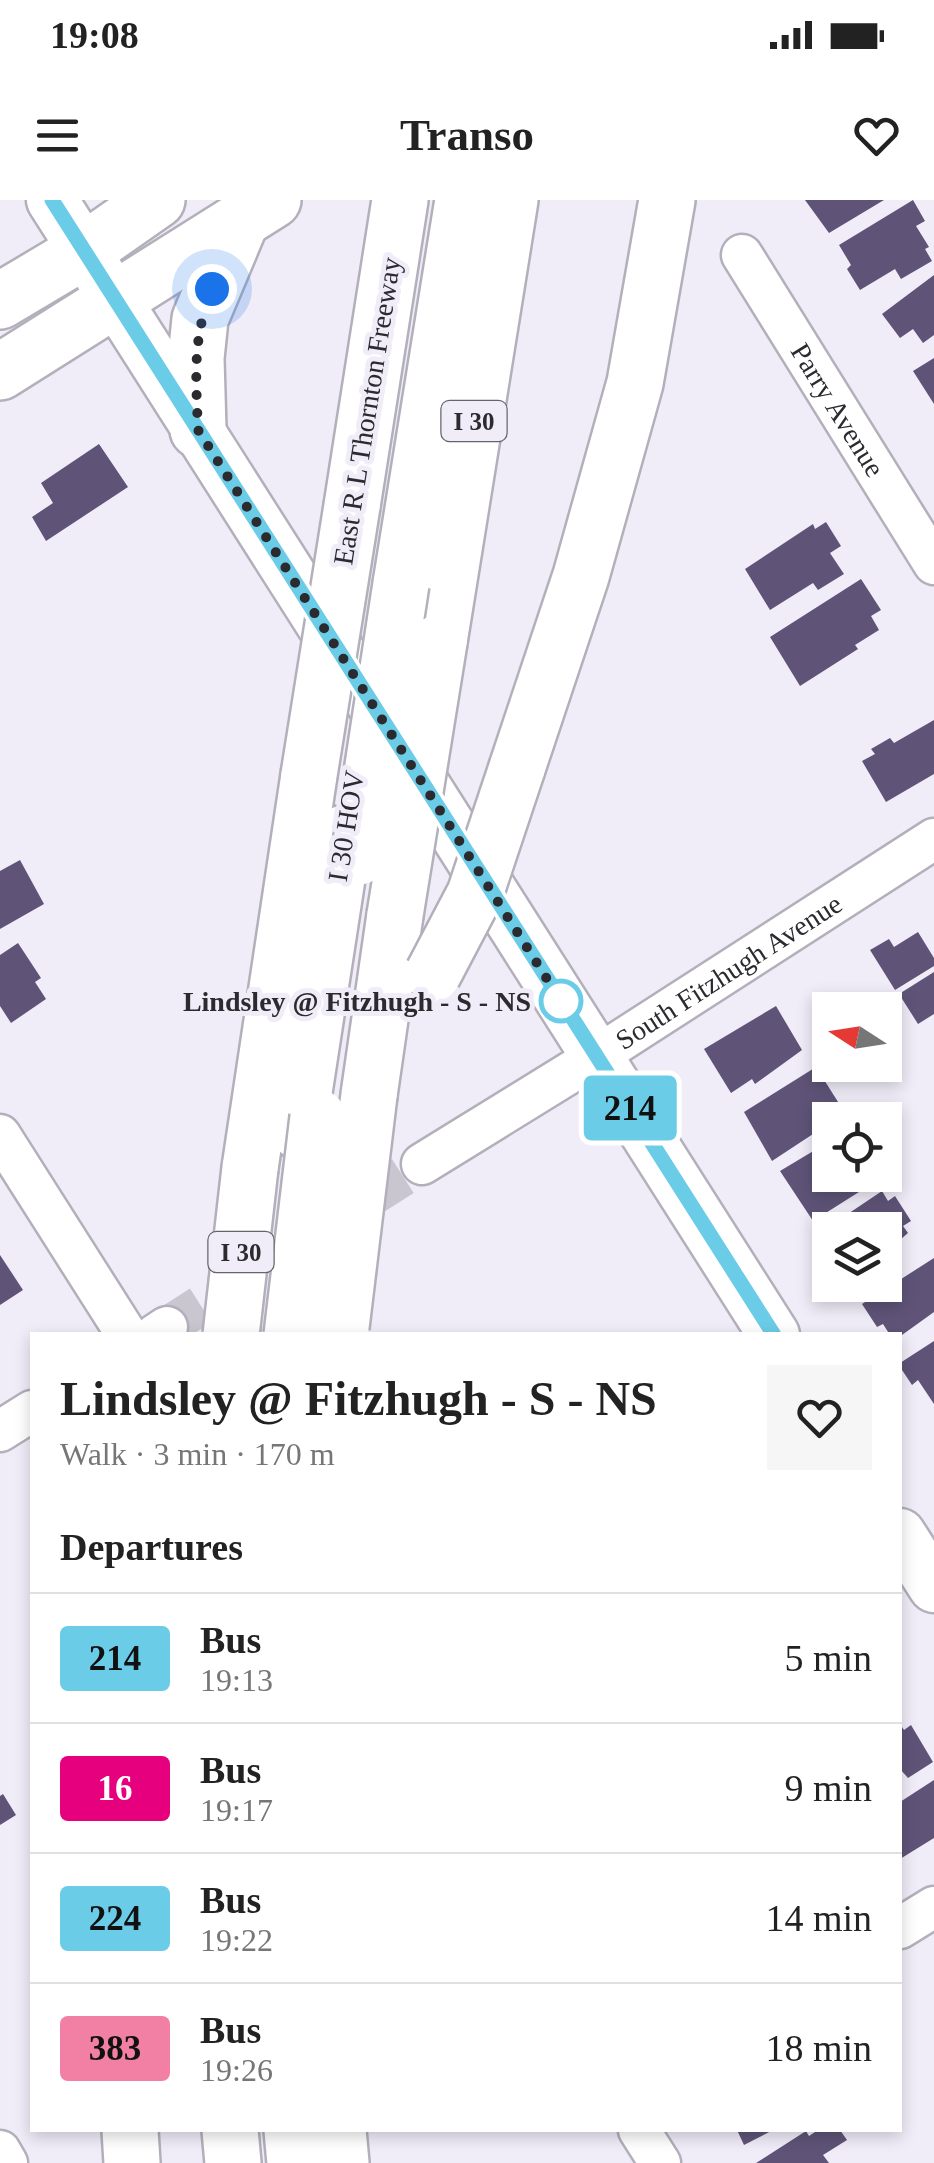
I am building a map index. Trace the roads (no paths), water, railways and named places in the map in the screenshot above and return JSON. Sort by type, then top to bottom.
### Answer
[{"type":"main road","points":[[0,300],[84,251],[157,200]]},
{"type":"main road","name":"I 30 HOV","points":[[395,573],[446,200]]},
{"type":"main road","name":"I 30 HOV","points":[[275,1332],[395,573],[462,200]]},
{"type":"main road","name":"I 30","points":[[324,1332],[369,1095],[510,200]]},
{"type":"main road","points":[[369,1095],[475,894],[517,768],[580,576],[635,383],[667,200]]},
{"type":"main road","points":[[0,372],[257,210]]},
{"type":"main road","points":[[198,430],[196,358],[200,319],[257,210]]},
{"type":"main road","name":"East R L Thornton Freeway","points":[[231,1332],[250,1168],[398,213]]},
{"type":"main road","name":"I 30 HOV","points":[[308,1124],[324,1332]]},
{"type":"main road","points":[[130,2132],[132,2163]]},
{"type":"main road","points":[[230,2132],[232,2163]]},
{"type":"main road","points":[[273,2132],[276,2163]]},
{"type":"main road","points":[[292,2132],[295,2163]]},
{"type":"main road","points":[[338,2132],[341,2163]]},
{"type":"street","points":[[52,200],[772,1332]]},
{"type":"street","name":"Parry Avenue","points":[[742,255],[934,564]]},
{"type":"street","name":"South Fitzhugh Avenue","points":[[422,1164],[934,840]]},
{"type":"street","points":[[0,1134],[125,1332]]},
{"type":"street","points":[[0,1431],[30,1412]]},
{"type":"street","points":[[902,1537],[934,1587]]},
{"type":"street","points":[[902,1927],[934,1906]]},
{"type":"street","points":[[640,2132],[660,2163]]},
{"type":"street","points":[[0,2152],[7,2163]]},
{"type":"tunnel","points":[[167,1327],[422,1164]]},
{"type":"place","name":"Lindsley @ Fitzhugh - S - NS","points":[[561,1001]]}]
